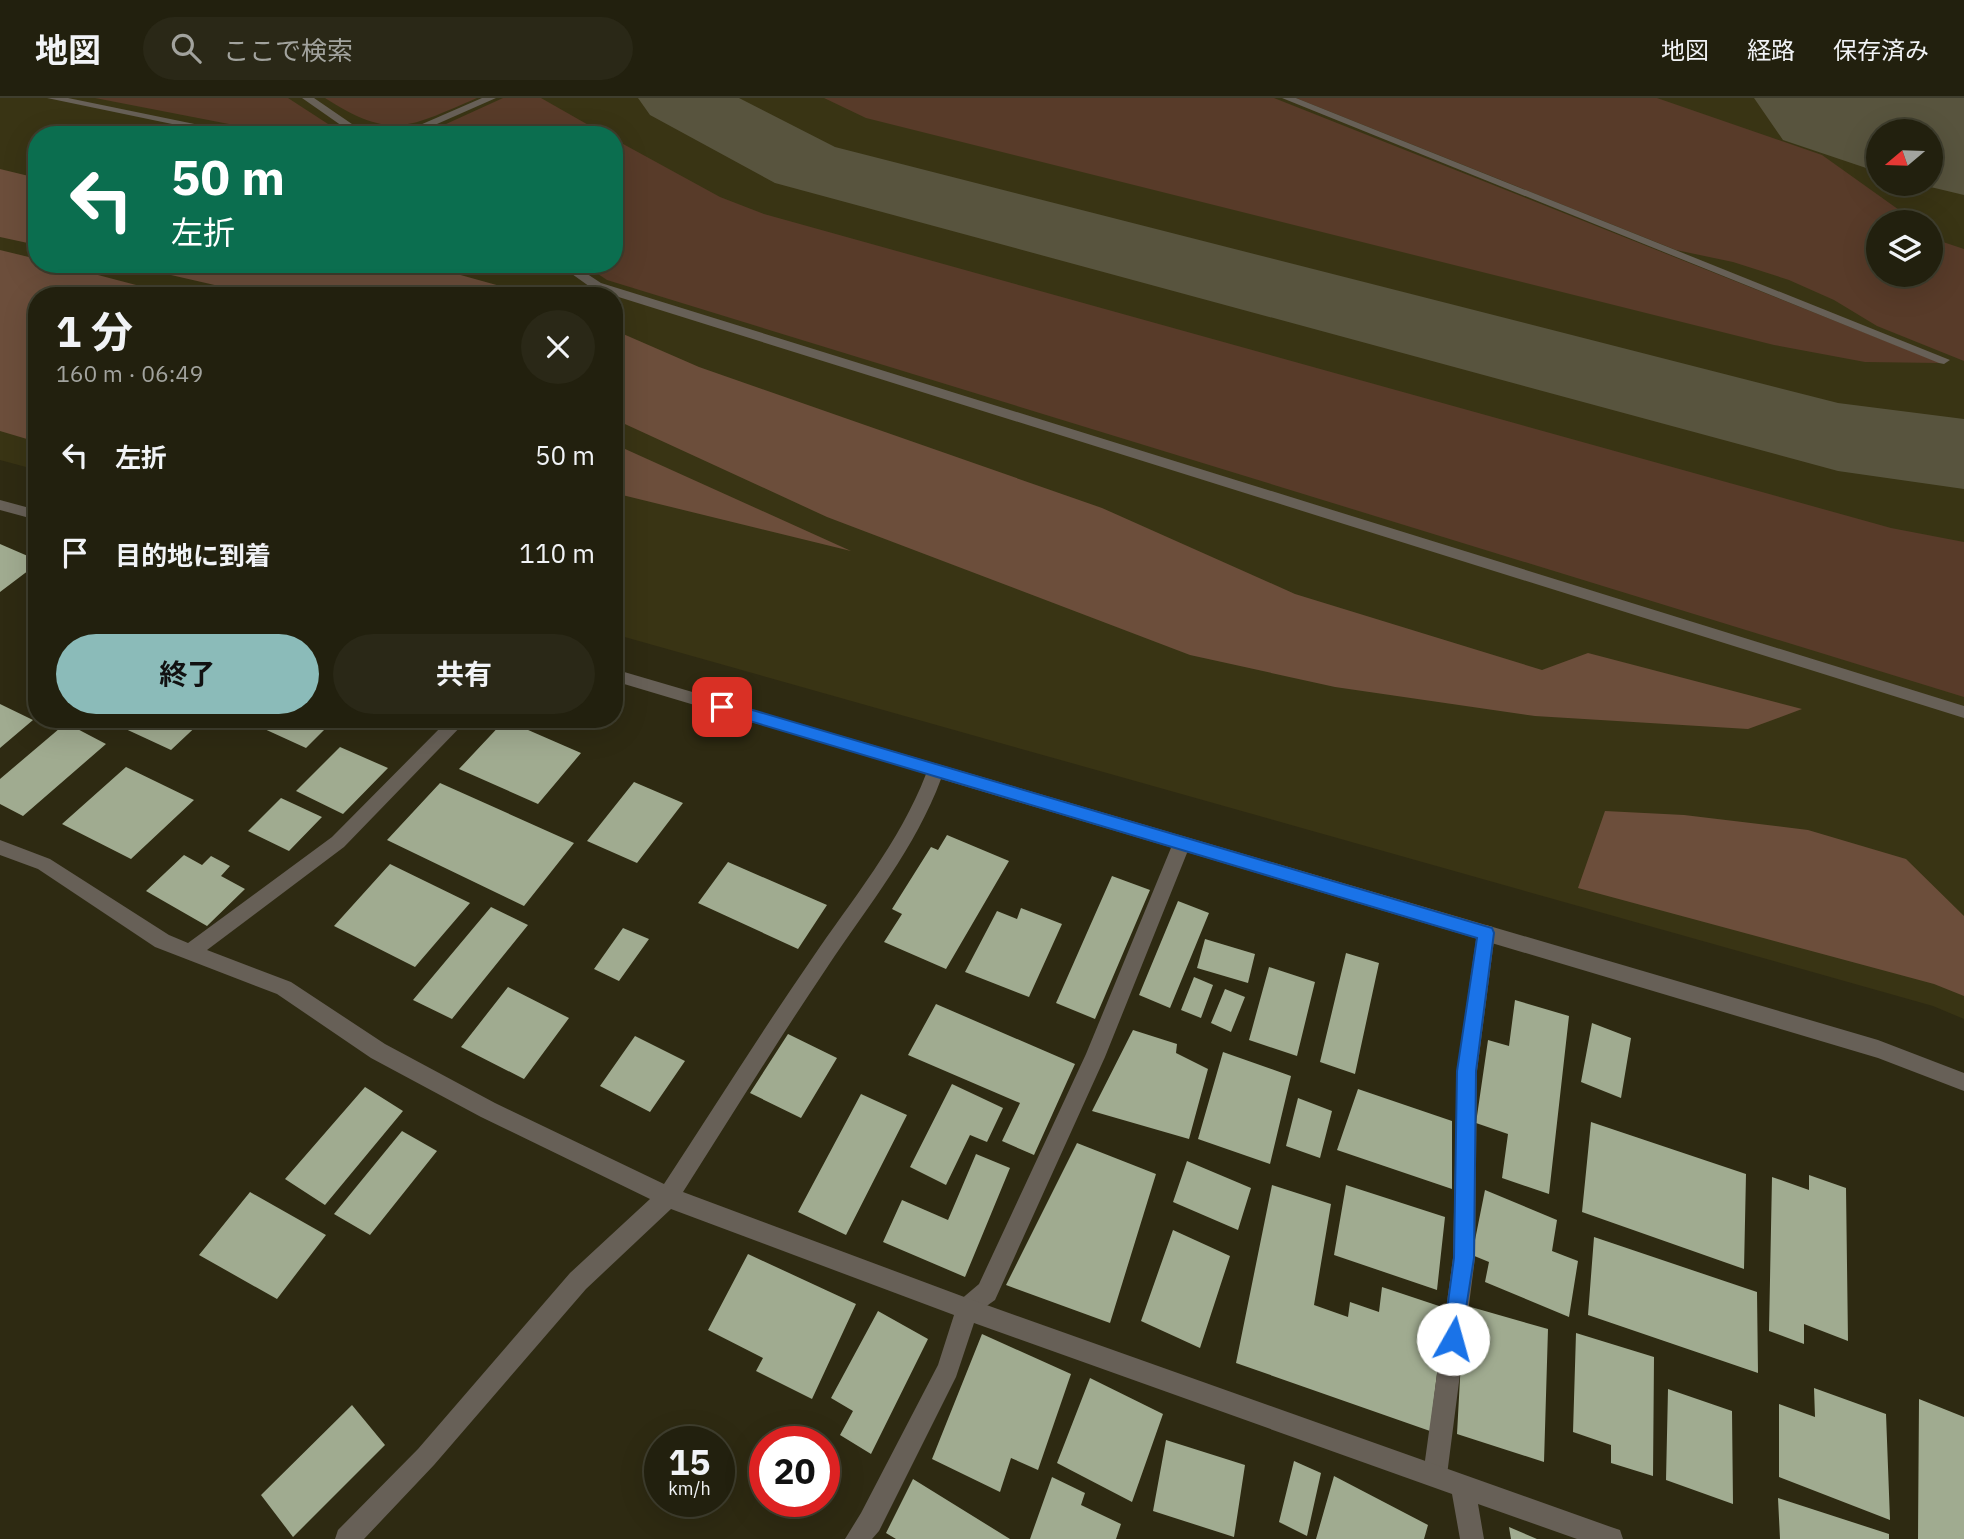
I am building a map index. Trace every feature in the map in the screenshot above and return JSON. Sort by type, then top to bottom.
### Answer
[{"type":"street","points":[[52,98],[197,126]]},
{"type":"street","points":[[307,98],[349,126]]},
{"type":"street","points":[[424,126],[491,98]]},
{"type":"street","points":[[1287,98],[1944,360]]},
{"type":"street","points":[[578,273],[600,287]]},
{"type":"street","points":[[623,294],[1964,712]]},
{"type":"street","points":[[0,505],[28,513]]},
{"type":"street","points":[[623,678],[1878,1049],[1964,1082]]},
{"type":"street","points":[[190,952],[338,842],[451,728]]},
{"type":"street","points":[[346,1539],[426,1457],[578,1281],[668,1197],[803,987],[897,848],[924,802],[936,771]]},
{"type":"street","points":[[857,1539],[870,1522],[948,1369],[967,1309],[987,1292],[1095,1057],[1182,843]]},
{"type":"street","points":[[0,847],[44,864],[162,941],[284,988],[378,1051],[488,1110],[668,1197],[967,1309],[1611,1539]]},
{"type":"street","points":[[1435,1475],[1464,1258],[1466,1071],[1486,933]]},
{"type":"street","points":[[1462,1484],[1472,1539]]},
{"type":"shaded area","points":[[0,98],[1964,98],[1964,1019],[1933,1006],[623,637],[623,287],[28,287],[28,468],[0,460]]},
{"type":"shaded area","points":[[95,98],[288,98],[331,126],[240,126]]},
{"type":"shaded area","points":[[325,98],[477,98],[417,122],[385,125],[348,112]]},
{"type":"shaded area","points":[[503,98],[541,98],[590,126],[442,126]]},
{"type":"shaded area","points":[[824,98],[1274,98],[1941,363],[1865,362],[1774,345],[866,118]]},
{"type":"shaded area","points":[[1296,98],[1657,98],[1822,155],[1866,186],[1866,196],[1880,196],[1899,210],[1866,210],[1866,287],[1943,287],[1943,242],[1964,249],[1964,361],[1877,326],[1834,300],[1789,280],[1733,262],[1676,250]]},
{"type":"shaded area","points":[[623,144],[720,197],[764,214],[1891,528],[1964,542],[1964,697],[607,280],[596,273],[623,273]]},
{"type":"shaded area","points":[[0,169],[28,176],[28,243],[0,237]]},
{"type":"shaded area","points":[[0,250],[28,257],[28,273],[90,273],[144,287],[28,287],[28,439],[0,431]]},
{"type":"shaded area","points":[[162,273],[453,273],[504,287],[224,287]]},
{"type":"shaded area","points":[[623,334],[699,367],[1102,508],[1295,594],[1542,670],[1588,653],[1802,709],[1748,729],[1535,716],[1335,687],[1190,655],[827,517],[623,423]]},
{"type":"shaded area","points":[[623,448],[851,551],[623,495]]},
{"type":"shaded area","points":[[1605,811],[1684,815],[1808,830],[1906,859],[1964,916],[1964,996],[1934,984],[1578,888]]},
{"type":"building","points":[[0,544],[28,556],[28,571],[0,592]]},
{"type":"building","points":[[0,704],[28,718],[28,724],[0,748]]},
{"type":"building","points":[[60,728],[76,728],[106,744],[23,816],[0,804],[0,779]]},
{"type":"building","points":[[123,728],[194,728],[171,750]]},
{"type":"building","points":[[262,728],[326,728],[306,748]]},
{"type":"building","points":[[497,728],[523,728],[581,753],[538,804],[459,769]]},
{"type":"building","points":[[340,747],[388,768],[343,814],[296,791]]},
{"type":"building","points":[[126,767],[194,800],[131,859],[62,824]]},
{"type":"building","points":[[634,782],[683,803],[637,863],[587,841]]},
{"type":"building","points":[[440,783],[574,843],[524,906],[387,840]]},
{"type":"building","points":[[281,798],[322,817],[289,851],[248,831]]},
{"type":"building","points":[[947,835],[1009,861],[946,969],[884,942],[902,914],[892,909],[931,847],[938,850]]},
{"type":"building","points":[[184,855],[202,865],[211,856],[230,866],[221,876],[245,889],[207,926],[146,891]]},
{"type":"building","points":[[728,862],[827,905],[798,949],[698,903]]},
{"type":"building","points":[[390,864],[470,903],[415,967],[334,926]]},
{"type":"building","points":[[1112,876],[1150,890],[1095,1019],[1056,1003]]},
{"type":"building","points":[[1178,901],[1209,913],[1170,1008],[1139,995]]},
{"type":"building","points":[[491,907],[528,925],[452,1019],[413,1000]]},
{"type":"building","points":[[1021,908],[1062,924],[1029,997],[965,972],[997,911],[1017,919]]},
{"type":"building","points":[[623,928],[649,939],[619,981],[594,969]]},
{"type":"building","points":[[1205,939],[1255,954],[1248,983],[1197,968]]},
{"type":"building","points":[[1346,953],[1379,963],[1355,1074],[1320,1062]]},
{"type":"building","points":[[1269,967],[1315,982],[1297,1056],[1249,1040]]},
{"type":"building","points":[[1194,977],[1213,985],[1201,1018],[1181,1010]]},
{"type":"building","points":[[508,987],[569,1018],[524,1079],[461,1047]]},
{"type":"building","points":[[1225,989],[1245,997],[1231,1032],[1211,1023]]},
{"type":"building","points":[[1515,1000],[1569,1016],[1549,1194],[1502,1178],[1508,1134],[1476,1123],[1488,1040],[1509,1046]]},
{"type":"building","points":[[936,1004],[1075,1064],[1034,1155],[1002,1141],[1020,1103],[908,1055]]},
{"type":"building","points":[[1592,1023],[1631,1038],[1621,1098],[1581,1082]]},
{"type":"building","points":[[1133,1030],[1177,1044],[1176,1053],[1208,1069],[1189,1139],[1092,1111]]},
{"type":"building","points":[[788,1034],[837,1058],[801,1118],[750,1093]]},
{"type":"building","points":[[635,1036],[685,1061],[650,1112],[600,1086]]},
{"type":"building","points":[[1223,1052],[1291,1076],[1270,1164],[1198,1139]]},
{"type":"building","points":[[952,1084],[1003,1108],[987,1142],[970,1135],[946,1185],[910,1167]]},
{"type":"building","points":[[365,1087],[403,1111],[325,1205],[285,1179]]},
{"type":"building","points":[[1358,1089],[1452,1121],[1452,1189],[1337,1150]]},
{"type":"building","points":[[861,1094],[907,1115],[846,1235],[798,1212]]},
{"type":"building","points":[[1298,1098],[1332,1111],[1320,1158],[1286,1146]]},
{"type":"building","points":[[1591,1122],[1746,1174],[1744,1269],[1582,1212]]},
{"type":"building","points":[[402,1131],[437,1151],[370,1235],[334,1214]]},
{"type":"building","points":[[1077,1143],[1156,1174],[1110,1323],[1006,1285]]},
{"type":"building","points":[[976,1154],[1010,1168],[965,1277],[883,1242],[902,1200],[948,1220]]},
{"type":"building","points":[[1187,1161],[1251,1188],[1238,1230],[1173,1202]]},
{"type":"building","points":[[1809,1175],[1846,1188],[1848,1341],[1804,1324],[1804,1344],[1769,1331],[1772,1177],[1809,1190]]},
{"type":"building","points":[[1272,1185],[1331,1204],[1314,1305],[1348,1317],[1350,1302],[1379,1312],[1382,1287],[1445,1308],[1430,1431],[1236,1363]]},
{"type":"building","points":[[1346,1185],[1445,1217],[1437,1290],[1334,1255]]},
{"type":"building","points":[[1485,1190],[1557,1220],[1552,1251],[1578,1261],[1569,1317],[1485,1282],[1489,1262],[1472,1255]]},
{"type":"building","points":[[250,1192],[326,1235],[277,1299],[199,1255]]},
{"type":"building","points":[[1173,1230],[1230,1256],[1200,1348],[1141,1321]]},
{"type":"building","points":[[1594,1237],[1757,1292],[1758,1373],[1588,1315]]},
{"type":"building","points":[[748,1254],[856,1304],[812,1399],[756,1371],[763,1358],[708,1330]]},
{"type":"building","points":[[1464,1305],[1548,1329],[1544,1462],[1457,1434]]},
{"type":"building","points":[[878,1311],[928,1339],[871,1454],[840,1435],[853,1411],[831,1398]]},
{"type":"building","points":[[1576,1333],[1654,1357],[1653,1476],[1611,1463],[1611,1445],[1573,1432]]},
{"type":"building","points":[[982,1334],[1071,1374],[1038,1470],[1011,1458],[1000,1492],[932,1459]]},
{"type":"building","points":[[1090,1378],[1163,1414],[1132,1502],[1057,1463]]},
{"type":"building","points":[[1814,1388],[1886,1414],[1890,1520],[1779,1477],[1779,1404],[1815,1417]]},
{"type":"building","points":[[1668,1389],[1732,1411],[1733,1504],[1666,1480]]},
{"type":"building","points":[[1919,1399],[1964,1417],[1964,1539],[1918,1539]]},
{"type":"building","points":[[352,1405],[385,1445],[293,1537],[261,1495]]},
{"type":"building","points":[[1166,1440],[1245,1465],[1234,1537],[1153,1511]]},
{"type":"building","points":[[1294,1461],[1321,1473],[1307,1536],[1279,1522]]},
{"type":"building","points":[[1334,1476],[1428,1525],[1424,1539],[1316,1539]]},
{"type":"building","points":[[1052,1477],[1085,1493],[1081,1505],[1121,1524],[1116,1539],[1030,1539]]},
{"type":"building","points":[[913,1479],[1010,1539],[896,1539],[886,1533]]},
{"type":"building","points":[[1778,1498],[1889,1534],[1889,1539],[1780,1539]]},
{"type":"building","points":[[1509,1527],[1537,1539],[1511,1539]]},
{"type":"taxiway","points":[[678,98],[805,165],[1838,437],[1964,454]]},
{"type":"runway","points":[[1853,98],[1964,134]]},
{"type":"route","points":[[722,707],[1486,933],[1466,1071],[1468,1153],[1464,1258],[1453,1339]]}]
